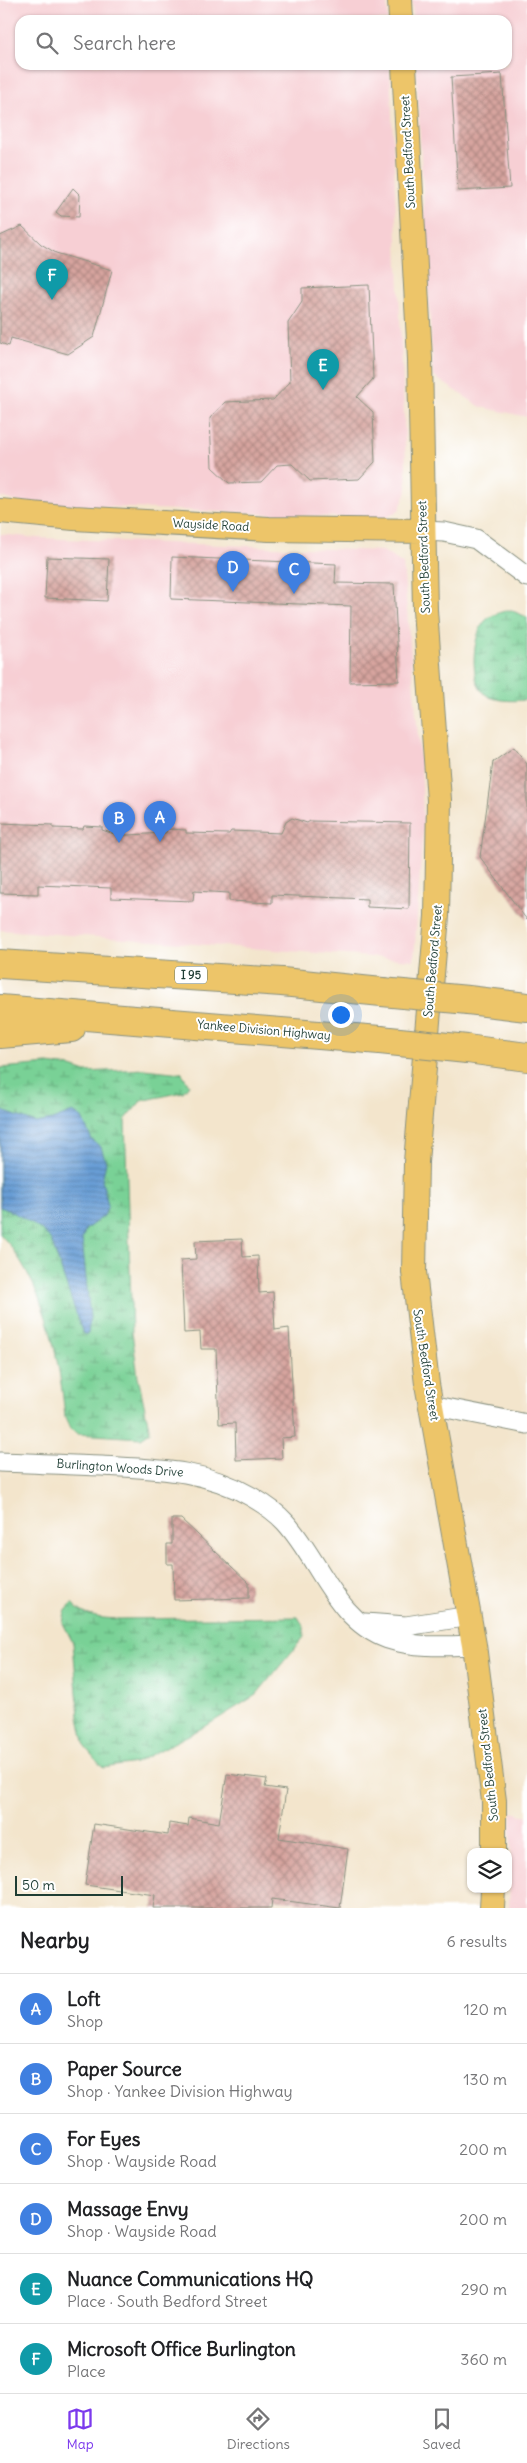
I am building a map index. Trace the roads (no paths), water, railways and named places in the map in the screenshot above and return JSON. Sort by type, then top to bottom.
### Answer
[{"type":"highway","name":"I 95","points":[[0,964],[282,982],[527,1007]]},
{"type":"highway","name":"Yankee Division Highway","points":[[0,1009],[380,1040],[527,1056]]},
{"type":"highway","points":[[0,1034],[58,1028],[175,1023]]},
{"type":"main road","points":[[400,0],[401,15]]},
{"type":"main road","name":"South Bedford Street","points":[[404,70],[420,358],[423,531],[430,690],[439,800],[437,916],[416,1162],[414,1232],[417,1303],[431,1406],[470,1616],[494,1801],[494,1848]]},
{"type":"main road","name":"Wayside Road","points":[[0,511],[37,516],[269,529],[423,531]]},
{"type":"main road","points":[[492,1908],[493,1893]]},
{"type":"street","points":[[423,531],[446,532],[476,538],[527,576]]},
{"type":"street","points":[[431,1406],[527,1424]]},
{"type":"street","name":"Burlington Woods Drive","points":[[0,1462],[167,1470],[197,1474],[230,1486],[264,1504],[286,1523],[337,1599],[356,1619],[378,1635],[399,1642],[442,1646],[474,1645]]},
{"type":"street","points":[[356,1619],[373,1624],[406,1626],[470,1616]]},
{"type":"water","points":[[0,1110],[36,1123],[52,1120],[73,1112],[82,1118],[92,1140],[101,1147],[106,1163],[102,1180],[108,1205],[104,1216],[86,1229],[82,1239],[90,1317],[88,1334],[83,1334],[51,1240],[28,1221],[0,1207]]},
{"type":"place","name":"Microsoft Office Burlington","points":[[52,300]]},
{"type":"place","name":"Nuance Communications HQ","points":[[323,390]]},
{"type":"place","name":"Massage Envy","points":[[233,592]]},
{"type":"place","name":"For Eyes","points":[[294,594]]},
{"type":"place","name":"Loft","points":[[160,842]]},
{"type":"place","name":"Paper Source","points":[[119,843]]}]
